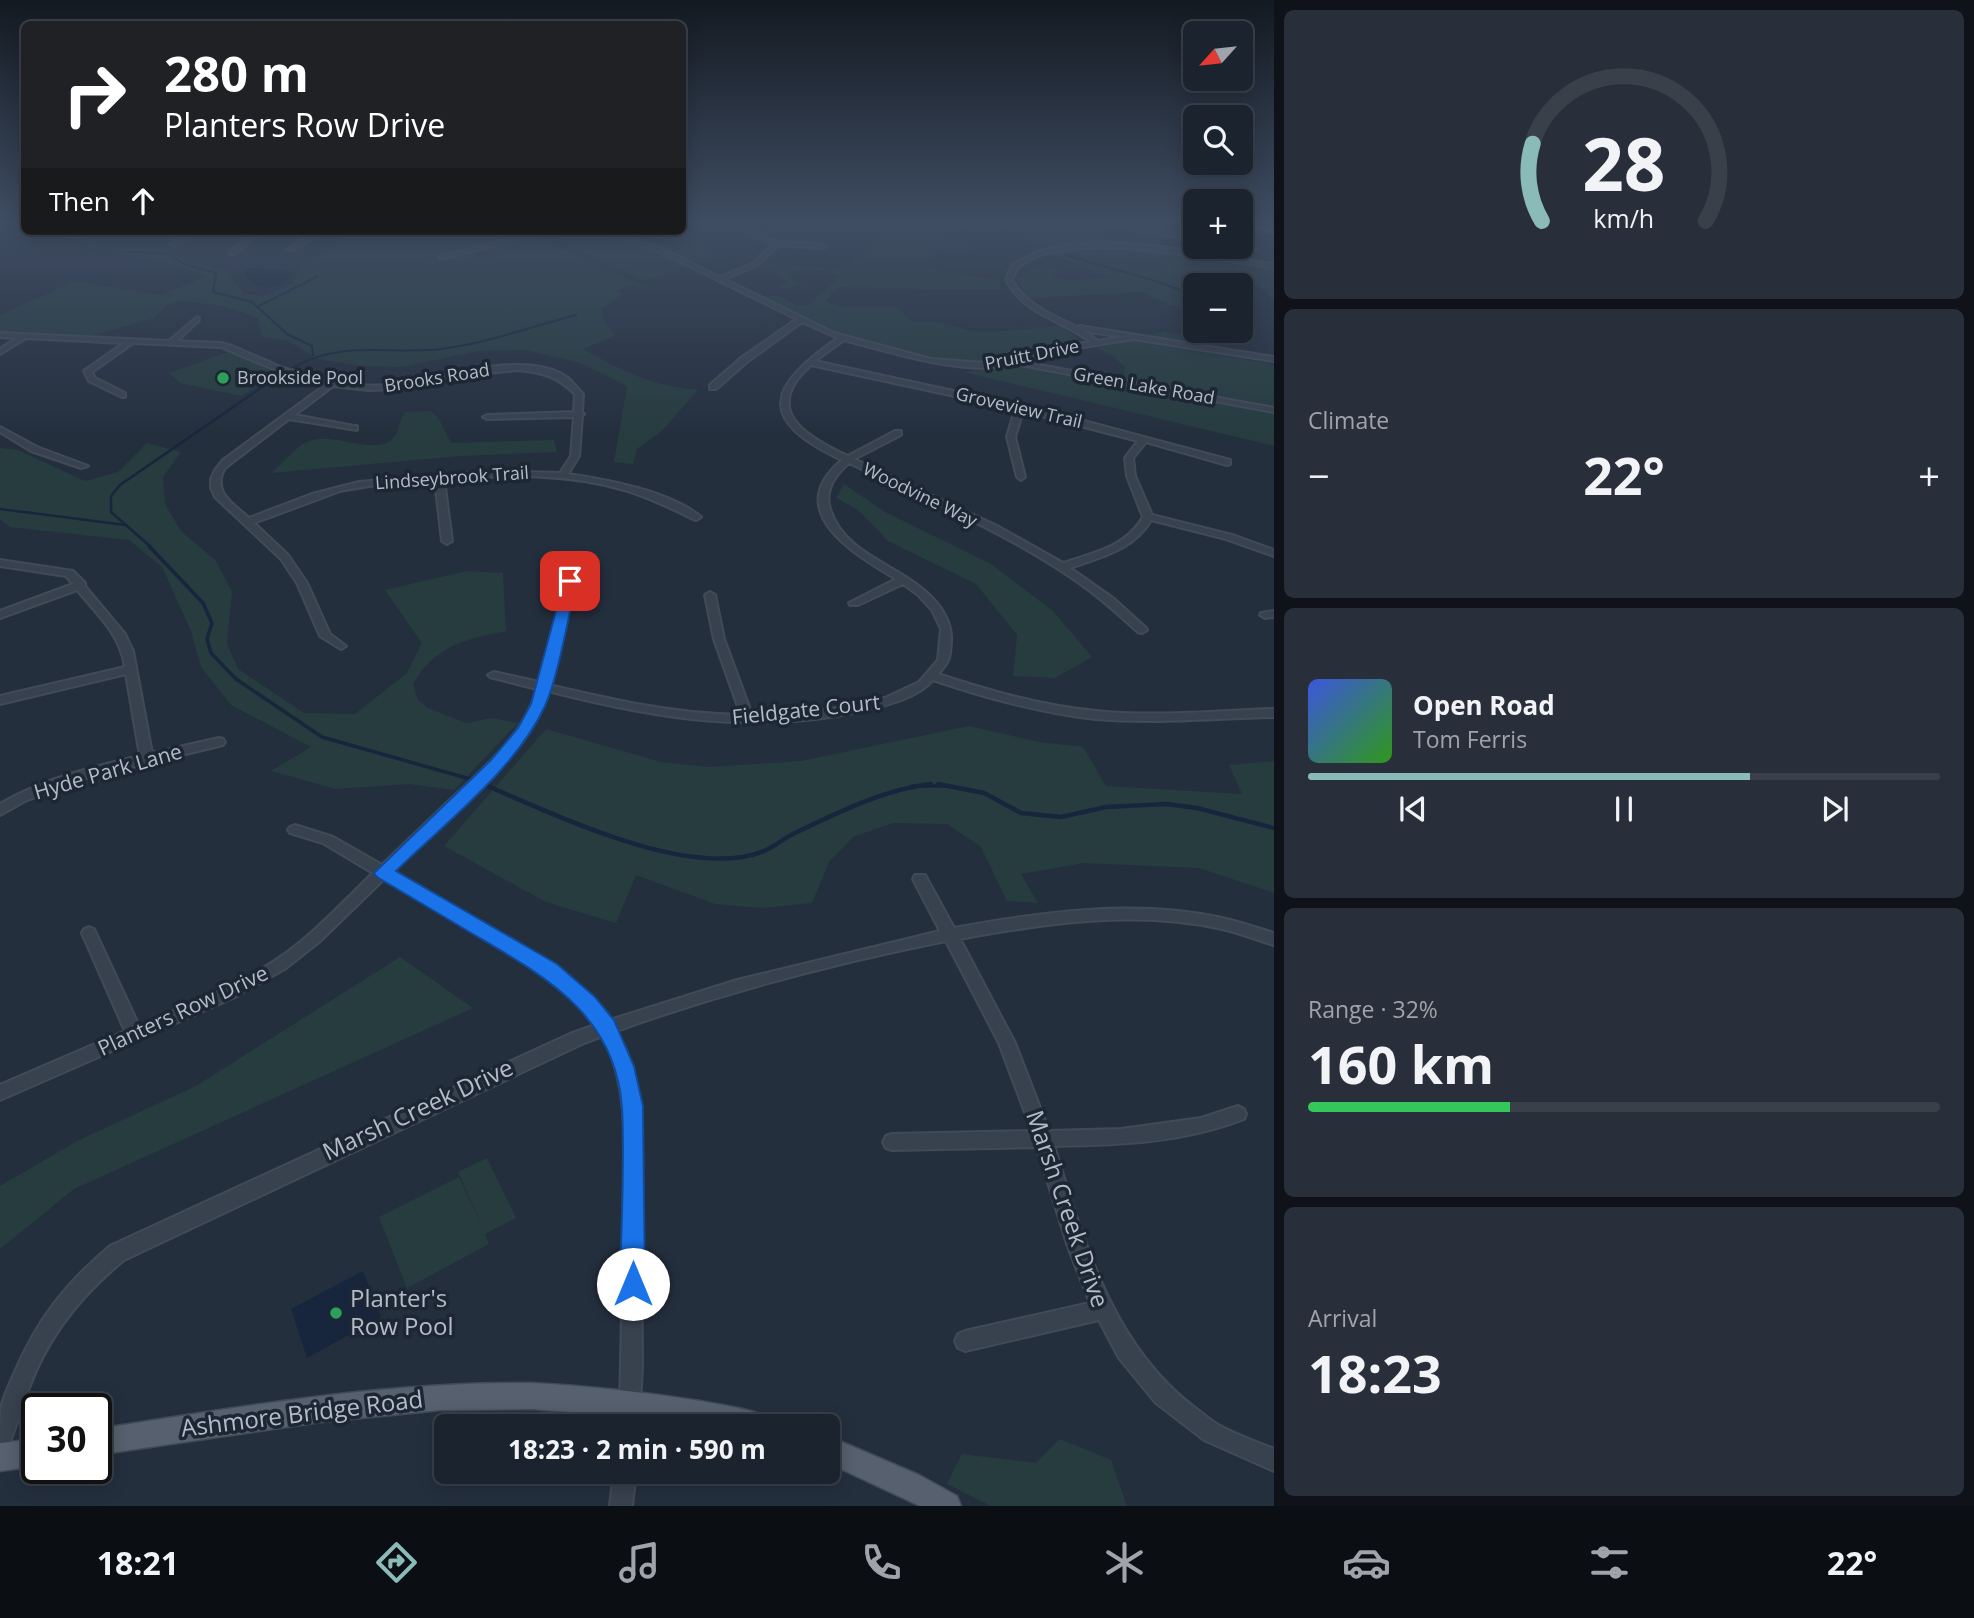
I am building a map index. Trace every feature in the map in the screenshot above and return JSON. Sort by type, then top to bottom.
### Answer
[{"type":"main road","name":"Ashmore Bridge Road","points":[[112,1440],[396,1401],[509,1397],[616,1414]]},
{"type":"main road","points":[[0,1457],[21,1454]]},
{"type":"main road","points":[[840,1454],[909,1485],[947,1506]]},
{"type":"street","name":"Pruitt Drive","points":[[749,294],[842,338],[940,363],[984,366],[1015,362],[1097,343]]},
{"type":"street","name":"Pruitt Drive","points":[[1019,294],[1043,312],[1076,328],[1097,343]]},
{"type":"street","points":[[172,342],[197,319]]},
{"type":"street","points":[[713,387],[744,360],[800,320]]},
{"type":"street","name":"Green Lake Road","points":[[1076,328],[1274,359]]},
{"type":"street","name":"Brooks Road","points":[[0,335],[172,342],[233,348],[281,371],[334,382],[391,387],[481,369],[525,369],[552,375],[571,385],[579,394],[580,414],[575,456],[563,475]]},
{"type":"street","points":[[0,352],[25,336]]},
{"type":"street","name":"Woodvine Way","points":[[842,338],[809,362],[788,383],[783,395],[784,409],[806,436],[1062,567],[1119,606],[1142,630]]},
{"type":"street","name":"Green Lake Road","points":[[1097,343],[1130,338]]},
{"type":"street","points":[[122,395],[92,379],[88,371],[133,341]]},
{"type":"street","name":"Groveview Trail","points":[[809,362],[1020,407],[1227,462]]},
{"type":"street","name":"Green Lake Road","points":[[1015,362],[1274,410]]},
{"type":"street","points":[[334,382],[226,462],[217,472],[217,493],[292,565],[326,636],[341,646]]},
{"type":"street","points":[[1020,407],[1011,438],[1021,477]]},
{"type":"street","points":[[487,417],[580,414]]},
{"type":"street","points":[[287,416],[354,428]]},
{"type":"street","points":[[0,429],[46,454],[84,467]]},
{"type":"street","points":[[898,433],[849,460],[831,475],[824,489],[823,503],[828,518],[846,542],[930,601],[945,626],[945,655],[932,676],[1017,702],[1096,715],[1148,717],[1274,713]]},
{"type":"street","points":[[0,442],[14,438]]},
{"type":"street","points":[[1062,567],[1132,540],[1143,529],[1148,517],[1131,476],[1129,458],[1144,439]]},
{"type":"street","name":"Lindseybrook Trail","points":[[248,522],[339,489],[513,471],[563,475],[662,498],[696,517]]},
{"type":"street","points":[[439,477],[447,541]]},
{"type":"street","points":[[1148,517],[1272,550]]},
{"type":"street","points":[[0,563],[63,570],[81,585],[121,636],[132,669],[147,760]]},
{"type":"street","points":[[854,603],[903,580]]},
{"type":"street","points":[[544,686],[570,581]]},
{"type":"street","points":[[0,615],[81,585]]},
{"type":"street","points":[[710,595],[719,639],[748,719]]},
{"type":"street","points":[[0,700],[132,669]]},
{"type":"street","name":"Fieldgate Court","points":[[494,675],[665,713],[748,719],[875,706],[910,693],[932,676]]},
{"type":"street","name":"Planters Row Drive","points":[[0,1093],[230,993],[281,964],[314,938],[512,747],[534,713],[544,686]]},
{"type":"street","name":"Hyde Park Lane","points":[[0,810],[23,796],[58,783],[219,742]]},
{"type":"street","points":[[295,830],[328,840],[551,970],[588,1003],[606,1027],[622,1061],[632,1106],[629,1414]]},
{"type":"street","points":[[920,879],[949,933]]},
{"type":"street","name":"Marsh Creek Drive","points":[[0,1442],[20,1378],[46,1327],[81,1284],[117,1254],[497,1073],[606,1027],[738,985],[949,933],[1077,918],[1165,916],[1214,921],[1274,939]]},
{"type":"street","points":[[89,933],[135,1035]]},
{"type":"street","name":"Marsh Creek Drive","points":[[949,933],[999,1023],[1041,1138],[1086,1276],[1100,1310],[1123,1349],[1163,1395],[1219,1436],[1274,1460]]},
{"type":"street","points":[[892,1142],[1163,1133],[1238,1114]]},
{"type":"street","points":[[965,1341],[1100,1310]]},
{"type":"street","points":[[621,1506],[624,1484]]},
{"type":"green space","points":[[46,294],[623,294],[602,308],[603,320],[615,336],[583,349],[638,376],[665,385],[698,390],[661,432],[637,449],[633,464],[614,462],[627,386],[581,363],[525,350],[477,351],[402,367],[363,366],[318,359],[288,341],[262,337],[257,317],[223,306],[181,301],[166,305],[154,318],[91,336],[0,332],[0,315]]},
{"type":"green space","points":[[820,294],[832,294],[825,302],[845,307],[897,307],[911,321],[936,321],[971,331],[993,332],[1058,326],[1079,339],[983,365],[947,362],[836,333],[760,296],[778,296],[798,306],[809,304]]},
{"type":"green space","points":[[1026,294],[1098,294],[1029,298]]},
{"type":"green space","points":[[1146,294],[1183,294],[1183,309],[1169,305]]},
{"type":"green space","points":[[1163,332],[1183,334],[1183,342],[1142,336]]},
{"type":"green space","points":[[1131,341],[1274,366],[1274,406],[1124,378],[1125,367],[1113,356],[1096,348]]},
{"type":"green space","name":"Brookside Pool","points":[[234,350],[279,373],[241,396],[180,383],[169,373]]},
{"type":"green space","points":[[1018,366],[1274,412],[1274,446],[964,372]]},
{"type":"green space","points":[[430,411],[438,417],[451,443],[554,440],[557,452],[460,456],[271,473],[309,441],[330,439],[366,445],[386,443],[396,434],[405,412]]},
{"type":"green space","points":[[147,443],[181,452],[163,477],[165,504],[180,530],[216,561],[232,592],[227,644],[238,669],[304,713],[355,714],[407,673],[422,643],[385,590],[467,571],[503,573],[506,631],[452,646],[431,661],[413,684],[418,700],[428,708],[466,723],[491,718],[518,723],[454,790],[409,784],[336,789],[271,771],[311,747],[231,705],[201,667],[191,631],[162,567],[129,540],[10,527],[0,519],[0,448],[18,450],[85,481],[118,472]]},
{"type":"green space","points":[[844,484],[885,512],[991,564],[1053,611],[1092,657],[1055,678],[1013,676],[1017,635],[976,584],[888,541],[858,510],[836,498]]},
{"type":"green space","points":[[969,726],[1039,742],[1083,747],[1106,786],[1242,794],[1229,765],[1274,761],[1274,893],[1199,868],[1084,863],[1021,874],[1038,903],[1007,901],[981,847],[947,824],[893,823],[853,837],[829,862],[812,903],[763,908],[715,904],[636,875],[616,923],[546,902],[444,846],[546,729],[661,762],[708,767],[801,761]]},
{"type":"green space","points":[[400,957],[473,1008],[74,1189],[0,1249],[0,1186],[77,1141],[196,1086]]},
{"type":"green space","points":[[487,1158],[516,1218],[485,1234],[489,1244],[407,1288],[379,1217],[459,1177],[485,1233],[458,1172]]},
{"type":"green space","points":[[1060,1439],[1111,1460],[1127,1506],[991,1506],[947,1484],[962,1454],[1036,1463]]},
{"type":"water","name":"Planter's Row Pool","points":[[363,1271],[381,1317],[307,1358],[291,1309]]},
{"type":"waterway","points":[[222,294],[252,302],[257,307]]},
{"type":"waterway","points":[[257,307],[282,294]]},
{"type":"waterway","points":[[257,307],[287,334],[312,346],[313,355]]},
{"type":"waterway","points":[[300,364],[333,353],[458,346],[576,315]]},
{"type":"waterway","points":[[289,370],[300,364]]},
{"type":"waterway","points":[[126,525],[111,512],[111,496],[120,485],[281,374]]},
{"type":"waterway","points":[[0,509],[126,525]]},
{"type":"waterway","points":[[126,525],[151,547]]},
{"type":"waterway","points":[[149,546],[203,603],[212,623],[207,639],[211,653],[236,679],[322,737],[470,779]]},
{"type":"waterway","points":[[920,786],[931,784]]},
{"type":"waterway","points":[[938,784],[984,793],[1021,813],[1061,817],[1106,807],[1166,804],[1197,808],[1274,828]]},
{"type":"waterway","points":[[488,786],[485,785],[623,840],[699,858],[734,858],[764,851],[793,834],[862,802],[920,786]]},
{"type":"waterway","points":[[912,786],[920,786]]},
{"type":"waterway","points":[[920,786],[948,786]]},
{"type":"place","name":"Brookside Pool","points":[[223,378]]},
{"type":"place","name":"Planter's Row Pool","points":[[336,1313]]},
{"type":"route","points":[[570,581],[539,704],[524,730],[496,764],[383,873],[551,970],[588,1003],[606,1027],[624,1066],[632,1106],[633,1284]]}]
